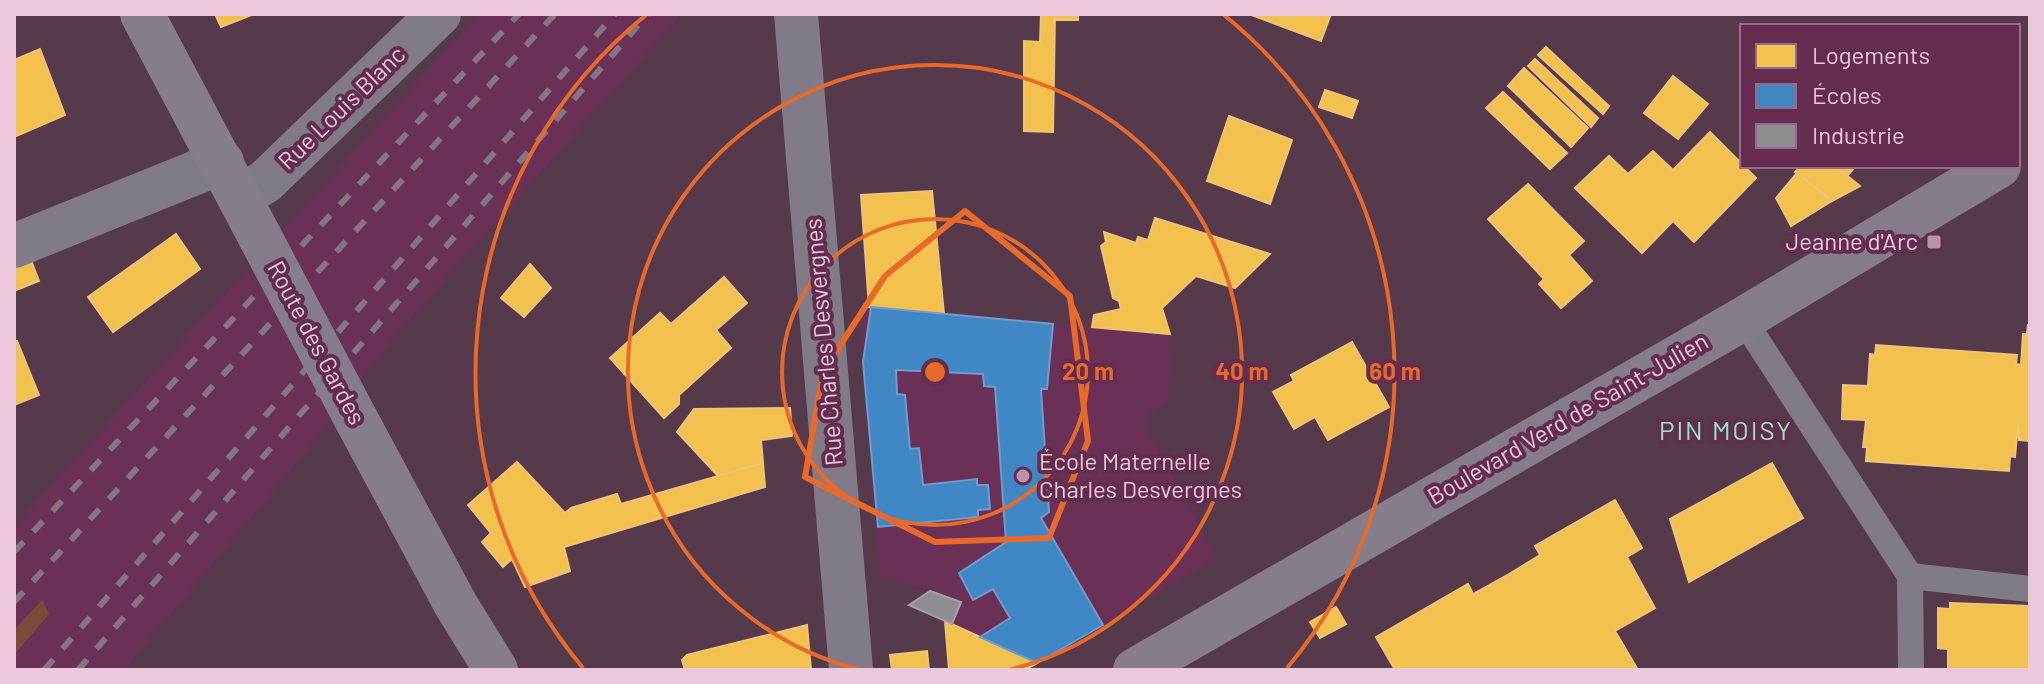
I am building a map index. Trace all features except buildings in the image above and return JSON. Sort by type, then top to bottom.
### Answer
[{"type":"main road","name":"Route des Gardes","points":[[142,14],[456,605],[496,670]]},
{"type":"main road","name":"Boulevard Verd de Saint-Julien","points":[[1135,670],[1743,319],[1996,168]]},
{"type":"street","name":"Rue Louis Blanc","points":[[14,246],[231,180],[266,181],[439,14]]},
{"type":"street","name":"Rue Charles Desvergnes","points":[[796,14],[851,670]]},
{"type":"lane","points":[[1743,319],[1910,576],[1911,670]]},
{"type":"lane","points":[[1910,576],[2030,589]]},
{"type":"highlighted area","points":[[965,211],[1070,296],[1088,441],[1049,538],[935,542],[805,477],[823,372],[885,276]]},
{"type":"shaded area","points":[[479,14],[682,14],[392,339],[320,435],[124,670],[14,670],[14,527]]},
{"type":"shaded area","name":"École Maternelle Charles Desvergnes","points":[[859,306],[1173,334],[1168,400],[1149,414],[1145,426],[1217,558],[1037,663],[909,605],[930,591],[880,576]]},
{"type":"shaded area","points":[[42,600],[49,614],[14,655],[14,630]]},
{"type":"railway","points":[[14,552],[519,14]]},
{"type":"railway","points":[[14,602],[555,14]]},
{"type":"railway","points":[[44,670],[615,14]]},
{"type":"railway","points":[[78,670],[648,14]]},
{"type":"place","name":"Jeanne d'Arc","points":[[1934,242]]},
{"type":"place","name":"École Maternelle Charles Desvergnes","points":[[1023,476]]},
{"type":"district","name":"PIN MOISY","points":[[1726,431]]}]
